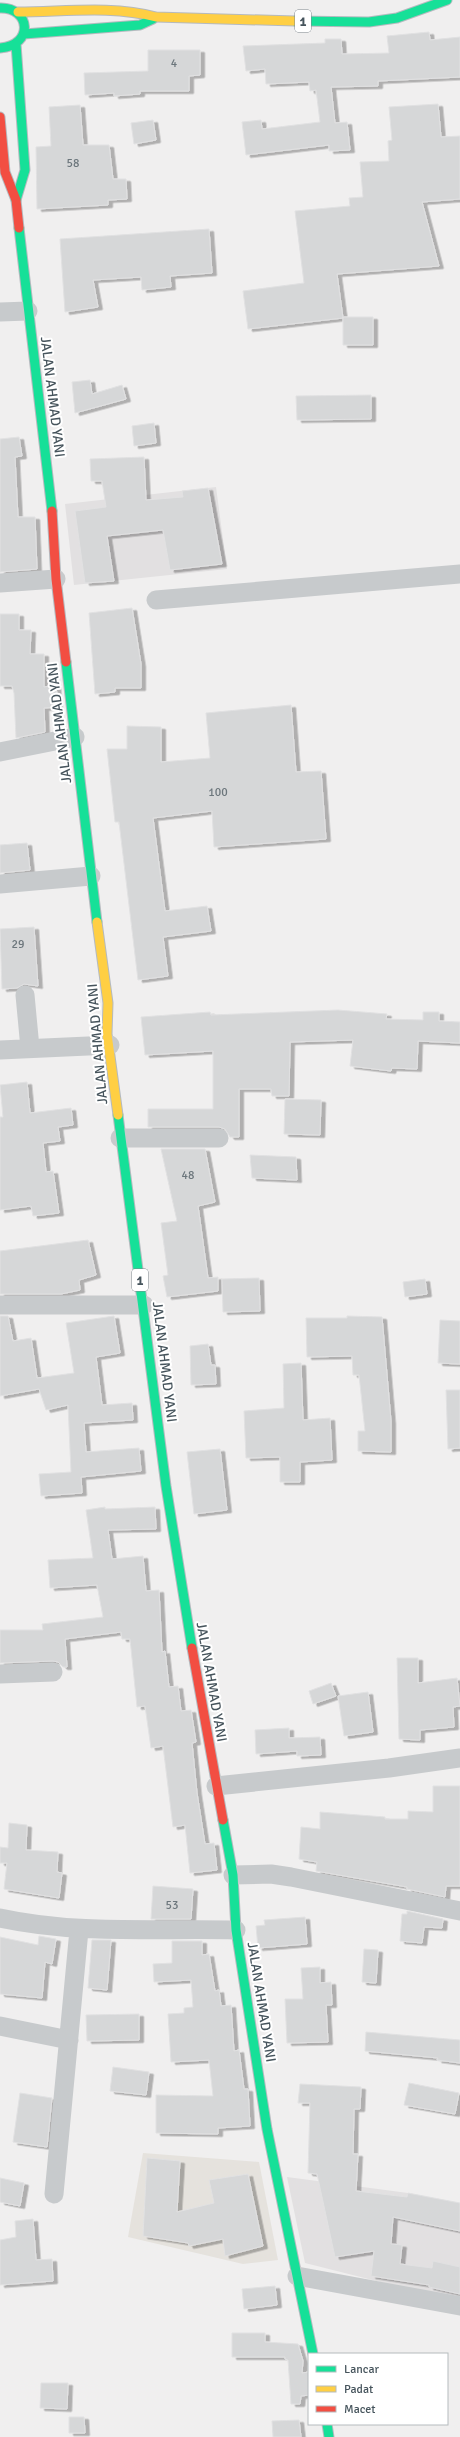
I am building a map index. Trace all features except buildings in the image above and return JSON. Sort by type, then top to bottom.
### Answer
[{"type":"highway","name":"1","points":[[5,7],[137,12],[156,17],[252,21],[370,22],[397,18],[447,0]]},
{"type":"highway","points":[[0,48],[16,44],[24,34],[24,22],[5,7]]},
{"type":"highway","name":"1","points":[[24,34],[140,25],[156,17]]},
{"type":"highway","name":"JALAN AHMAD YANI","points":[[16,44],[25,170],[16,200]]},
{"type":"highway","name":"JALAN AHMAD YANI","points":[[0,118],[5,172],[16,200],[28,311],[47,458],[56,579],[91,876],[108,1003],[107,1034],[110,1045],[120,1138],[144,1305],[166,1486],[232,1875],[236,1930],[267,2129],[313,2353]]},
{"type":"highway","points":[[326,2425],[329,2437]]},
{"type":"street","points":[[0,312],[28,311]]},
{"type":"street","points":[[156,600],[460,574]]},
{"type":"street","points":[[0,583],[56,579]]},
{"type":"street","points":[[0,752],[75,737]]},
{"type":"street","points":[[0,884],[91,876]]},
{"type":"street","points":[[25,995],[30,1048]]},
{"type":"street","points":[[0,1050],[110,1045]]},
{"type":"street","points":[[120,1138],[219,1138]]},
{"type":"street","points":[[0,1306],[144,1305]]},
{"type":"street","points":[[0,1674],[52,1672]]},
{"type":"street","points":[[216,1786],[389,1768],[460,1758]]},
{"type":"street","points":[[232,1875],[266,1874],[284,1876],[460,1911]]},
{"type":"street","points":[[0,1918],[48,1927],[79,1930],[236,1930]]},
{"type":"street","points":[[54,2194],[79,1930]]},
{"type":"street","points":[[0,2026],[69,2040]]},
{"type":"street","points":[[297,2276],[460,2306]]},
{"type":"shaded area","points":[[216,487],[227,569],[74,585],[65,504]]},
{"type":"shaded area","points":[[143,2153],[259,2162],[278,2260],[243,2264],[128,2237]]},
{"type":"shaded area","points":[[287,2177],[408,2193],[460,2203],[460,2302],[305,2263]]},
{"type":"traffic: fast","points":[[295,21],[369,22],[397,18],[447,0]]},
{"type":"traffic: fast","points":[[0,8],[10,9],[18,13],[24,26],[23,34],[19,40],[11,45],[0,48]]},
{"type":"traffic: fast","points":[[24,34],[140,25],[153,19]]},
{"type":"traffic: fast","points":[[16,44],[25,170],[16,200]]},
{"type":"traffic: fast","points":[[19,228],[52,511]]},
{"type":"traffic: fast","points":[[66,662],[97,922]]},
{"type":"traffic: fast","points":[[118,1115],[166,1486],[192,1648]]},
{"type":"traffic: fast","points":[[223,1820],[233,1875],[236,1930],[267,2129],[313,2353]]},
{"type":"traffic: fast","points":[[327,2425],[329,2437]]},
{"type":"traffic: slow","points":[[18,12],[105,10],[139,13],[156,17],[295,21]]},
{"type":"traffic: slow","points":[[97,922],[108,1003],[107,1034],[118,1115]]},
{"type":"traffic: jam","points":[[0,117],[5,172],[16,200],[19,228]]},
{"type":"traffic: jam","points":[[52,511],[56,579],[66,662]]},
{"type":"traffic: jam","points":[[192,1648],[223,1820]]}]
